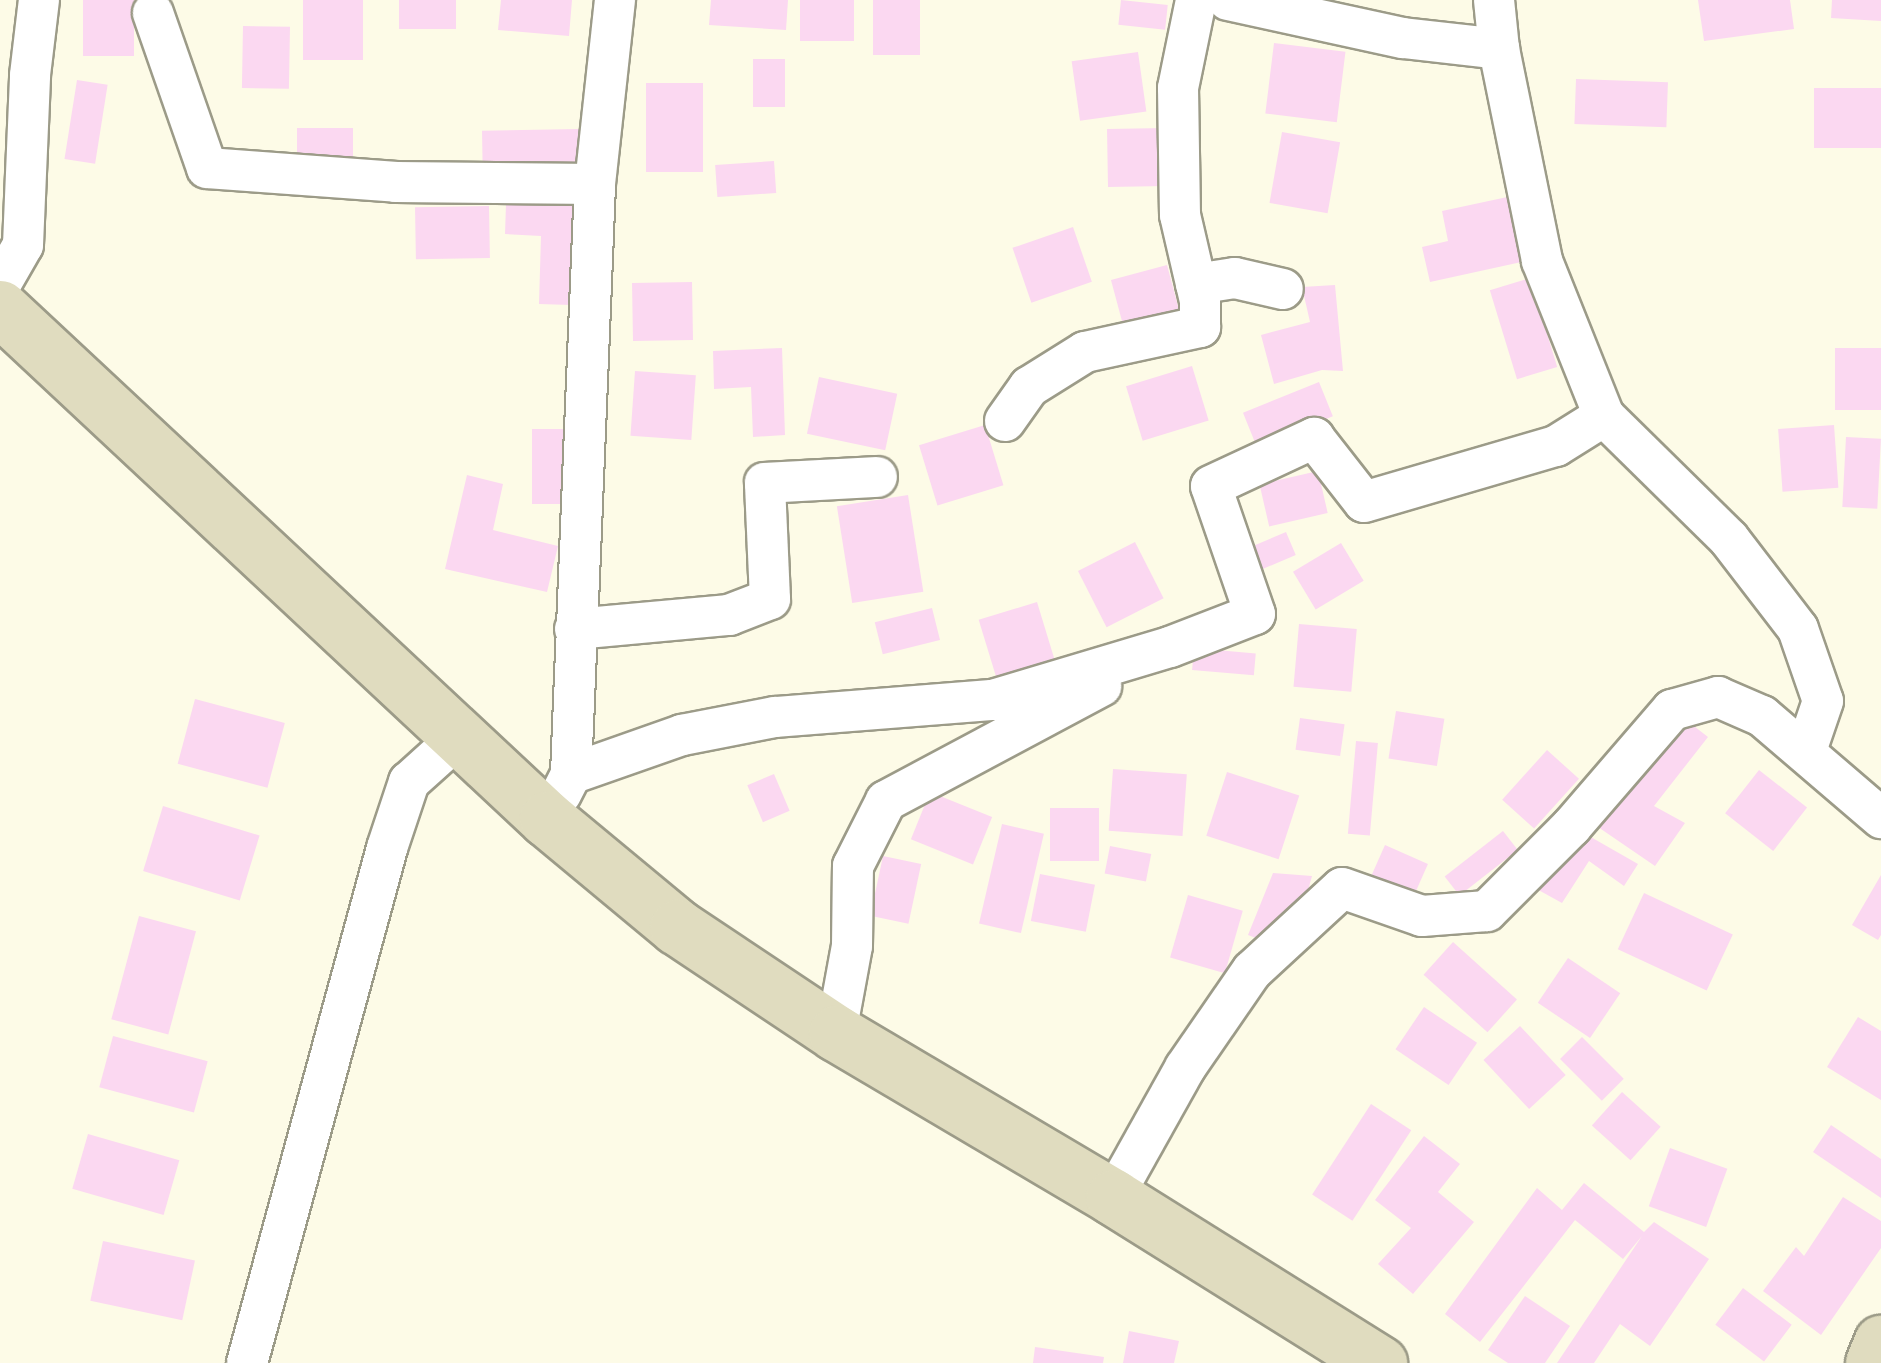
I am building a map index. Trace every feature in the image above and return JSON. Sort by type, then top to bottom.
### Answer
[{"type":"main road","points":[[0,308],[459,737],[559,797],[678,927],[836,1033],[1114,1197],[1379,1363]]},
{"type":"main road","points":[[1873,1363],[1881,1343]]},
{"type":"street","points":[[0,285],[23,245],[28,95],[39,0]]},
{"type":"street","points":[[559,797],[574,629],[594,184],[615,0]]},
{"type":"street","points":[[1005,421],[1029,387],[1085,352],[1200,328],[1196,284],[1180,215],[1178,88],[1196,0]]},
{"type":"street","points":[[1228,0],[1403,38],[1499,48]]},
{"type":"street","points":[[1494,0],[1499,48],[1542,260],[1604,416],[1728,539],[1798,629],[1823,700],[1806,751]]},
{"type":"street","points":[[153,13],[206,168],[396,182],[594,184]]},
{"type":"street","points":[[1196,284],[1234,278],[1284,289]]},
{"type":"street","points":[[559,797],[682,735],[775,717],[992,700],[1170,647],[1255,614],[1210,486],[1314,438],[1364,502],[1556,446],[1604,416]]},
{"type":"street","points":[[574,629],[729,615],[770,599],[765,484],[877,477]]},
{"type":"street","points":[[836,1033],[852,946],[853,866],[886,801],[1170,647]]},
{"type":"street","points":[[1114,1197],[1185,1068],[1252,971],[1342,888],[1422,916],[1486,911],[1571,827],[1672,710],[1718,697],[1762,716],[1881,818]]},
{"type":"street","points":[[247,1363],[398,815],[410,782],[459,737]]},
{"type":"building","points":[[83,0],[134,0],[134,56],[83,56]]},
{"type":"building","points":[[303,0],[363,0],[363,60],[303,60]]},
{"type":"building","points":[[399,0],[456,0],[456,29],[399,29]]},
{"type":"building","points":[[501,0],[572,0],[569,36],[498,30]]},
{"type":"building","points":[[711,0],[788,0],[786,30],[709,25]]},
{"type":"building","points":[[800,0],[854,0],[854,41],[800,41]]},
{"type":"building","points":[[873,0],[920,0],[920,55],[873,55]]},
{"type":"building","points":[[1121,0],[1168,5],[1165,30],[1118,25]]},
{"type":"building","points":[[1698,0],[1790,0],[1794,29],[1704,41]]},
{"type":"building","points":[[1832,0],[1881,0],[1881,21],[1831,18]]},
{"type":"building","points":[[243,26],[290,27],[289,89],[242,88]]},
{"type":"building","points":[[1274,43],[1345,52],[1337,122],[1265,113]]},
{"type":"building","points":[[1138,52],[1146,111],[1080,121],[1072,61]]},
{"type":"building","points":[[753,59],[785,59],[785,107],[753,107]]},
{"type":"building","points":[[1576,79],[1668,82],[1666,127],[1574,124]]},
{"type":"building","points":[[77,80],[108,85],[95,164],[64,159]]},
{"type":"building","points":[[646,83],[703,83],[703,172],[646,172]]},
{"type":"building","points":[[1814,88],[1881,88],[1881,148],[1814,148]]},
{"type":"building","points":[[297,128],[353,128],[353,162],[297,162]]},
{"type":"building","points":[[1165,128],[1166,186],[1108,187],[1107,129]]},
{"type":"building","points":[[579,129],[580,168],[483,170],[482,131]]},
{"type":"building","points":[[1282,132],[1340,142],[1328,213],[1269,203]]},
{"type":"building","points":[[774,161],[776,193],[717,197],[715,165]]},
{"type":"building","points":[[1512,196],[1526,261],[1430,282],[1422,247],[1448,241],[1442,211]]},
{"type":"building","points":[[506,204],[574,206],[571,305],[539,304],[541,236],[505,234]]},
{"type":"building","points":[[489,206],[490,258],[416,259],[415,207]]},
{"type":"building","points":[[1073,227],[1092,282],[1031,303],[1012,248]]},
{"type":"building","points":[[1167,265],[1181,319],[1125,334],[1111,280]]},
{"type":"building","points":[[1530,278],[1557,367],[1517,379],[1490,290]]},
{"type":"building","points":[[692,282],[693,340],[633,341],[632,283]]},
{"type":"building","points":[[1335,285],[1343,371],[1322,370],[1274,384],[1261,335],[1310,322],[1302,287]]},
{"type":"building","points":[[782,348],[785,435],[753,437],[751,387],[714,389],[713,351]]},
{"type":"building","points":[[1835,348],[1881,348],[1881,410],[1835,410]]},
{"type":"building","points":[[1192,366],[1209,421],[1143,441],[1126,386]]},
{"type":"building","points":[[635,371],[696,375],[691,440],[630,436]]},
{"type":"building","points":[[819,377],[897,394],[885,450],[807,434]]},
{"type":"building","points":[[1319,382],[1333,416],[1257,447],[1243,413]]},
{"type":"building","points":[[985,425],[1003,485],[937,505],[919,445]]},
{"type":"building","points":[[1834,425],[1838,488],[1783,492],[1778,429]]},
{"type":"building","points":[[532,429],[568,429],[568,504],[532,504]]},
{"type":"building","points":[[1846,437],[1881,439],[1877,509],[1842,507]]},
{"type":"building","points":[[1318,471],[1328,513],[1269,526],[1260,484]]},
{"type":"building","points":[[467,475],[503,484],[493,530],[558,546],[547,592],[445,569]]},
{"type":"building","points":[[908,495],[923,592],[852,603],[837,506]]},
{"type":"building","points":[[1286,532],[1296,555],[1256,572],[1246,549]]},
{"type":"building","points":[[1135,542],[1164,598],[1107,627],[1078,571]]},
{"type":"building","points":[[1341,543],[1364,581],[1316,610],[1293,572]]},
{"type":"building","points":[[1037,602],[1054,658],[996,676],[979,620]]},
{"type":"building","points":[[932,608],[940,640],[883,654],[875,622]]},
{"type":"building","points":[[1299,624],[1357,629],[1351,692],[1294,687]]},
{"type":"building","points":[[1194,648],[1256,653],[1254,675],[1192,670]]},
{"type":"building","points":[[195,699],[285,723],[267,788],[178,764]]},
{"type":"building","points":[[1396,711],[1444,719],[1437,766],[1388,758]]},
{"type":"building","points":[[1681,716],[1708,737],[1654,806],[1685,823],[1655,866],[1598,827]]},
{"type":"building","points":[[1300,718],[1345,724],[1340,756],[1296,750]]},
{"type":"building","points":[[1356,741],[1378,743],[1370,836],[1348,834]]},
{"type":"building","points":[[1547,750],[1579,779],[1534,829],[1502,800]]},
{"type":"building","points":[[1113,769],[1187,774],[1182,836],[1109,831]]},
{"type":"building","points":[[1759,770],[1807,808],[1773,851],[1725,813]]},
{"type":"building","points":[[1227,772],[1299,795],[1279,859],[1206,836]]},
{"type":"building","points":[[774,774],[790,811],[763,822],[747,785]]},
{"type":"building","points":[[930,792],[992,817],[973,864],[911,839]]},
{"type":"building","points":[[163,806],[260,836],[240,901],[143,871]]},
{"type":"building","points":[[1050,808],[1099,808],[1099,861],[1050,861]]},
{"type":"building","points":[[1002,824],[1044,834],[1021,933],[979,923]]},
{"type":"building","points":[[1503,831],[1518,850],[1459,895],[1445,877]]},
{"type":"building","points":[[1582,832],[1638,864],[1624,886],[1589,861],[1562,903],[1533,887]]},
{"type":"building","points":[[1385,845],[1428,864],[1415,894],[1372,875]]},
{"type":"building","points":[[1110,846],[1151,854],[1146,881],[1105,873]]},
{"type":"building","points":[[883,856],[921,864],[908,924],[870,916]]},
{"type":"building","points":[[1273,873],[1312,876],[1302,912],[1269,943],[1248,935]]},
{"type":"building","points":[[1040,874],[1095,885],[1086,932],[1031,921]]},
{"type":"building","points":[[1881,875],[1881,935],[1878,940],[1852,925]]},
{"type":"building","points":[[1644,893],[1733,934],[1707,991],[1618,949]]},
{"type":"building","points":[[1188,895],[1243,911],[1225,973],[1170,957]]},
{"type":"building","points":[[139,916],[196,931],[168,1035],[111,1019]]},
{"type":"building","points":[[1453,942],[1517,1000],[1487,1032],[1424,975]]},
{"type":"building","points":[[1568,958],[1620,993],[1590,1038],[1538,1003]]},
{"type":"building","points":[[1424,1007],[1477,1043],[1449,1085],[1395,1049]]},
{"type":"building","points":[[1858,1017],[1881,1031],[1881,1100],[1827,1067]]},
{"type":"building","points":[[1520,1026],[1566,1075],[1529,1109],[1483,1060]]},
{"type":"building","points":[[113,1036],[208,1061],[194,1113],[99,1087]]},
{"type":"building","points":[[1582,1037],[1624,1079],[1602,1101],[1560,1059]]},
{"type":"building","points":[[1622,1092],[1661,1127],[1631,1160],[1592,1125]]},
{"type":"building","points":[[1371,1104],[1411,1130],[1352,1221],[1312,1195]]},
{"type":"building","points":[[1831,1125],[1881,1159],[1881,1198],[1813,1152]]},
{"type":"building","points":[[88,1134],[179,1160],[164,1215],[72,1189]]},
{"type":"building","points":[[1424,1136],[1460,1164],[1438,1192],[1474,1222],[1413,1294],[1378,1264],[1411,1228],[1375,1200]]},
{"type":"building","points":[[1670,1148],[1727,1169],[1706,1227],[1649,1206]]},
{"type":"building","points":[[1584,1183],[1644,1232],[1654,1222],[1709,1259],[1650,1346],[1620,1324],[1594,1363],[1557,1363],[1642,1236],[1623,1259],[1575,1220],[1480,1342],[1445,1314],[1537,1188],[1562,1210]]},
{"type":"building","points":[[1843,1197],[1881,1221],[1881,1248],[1821,1335],[1763,1291],[1796,1247],[1804,1256]]},
{"type":"building","points":[[103,1241],[195,1261],[182,1320],[90,1301]]},
{"type":"building","points":[[1743,1288],[1792,1325],[1764,1361],[1715,1325]]},
{"type":"building","points":[[1525,1296],[1570,1326],[1545,1363],[1508,1363],[1488,1350]]},
{"type":"building","points":[[1129,1331],[1179,1341],[1174,1363],[1123,1363]]},
{"type":"building","points":[[1035,1347],[1104,1357],[1103,1363],[1033,1363]]}]
